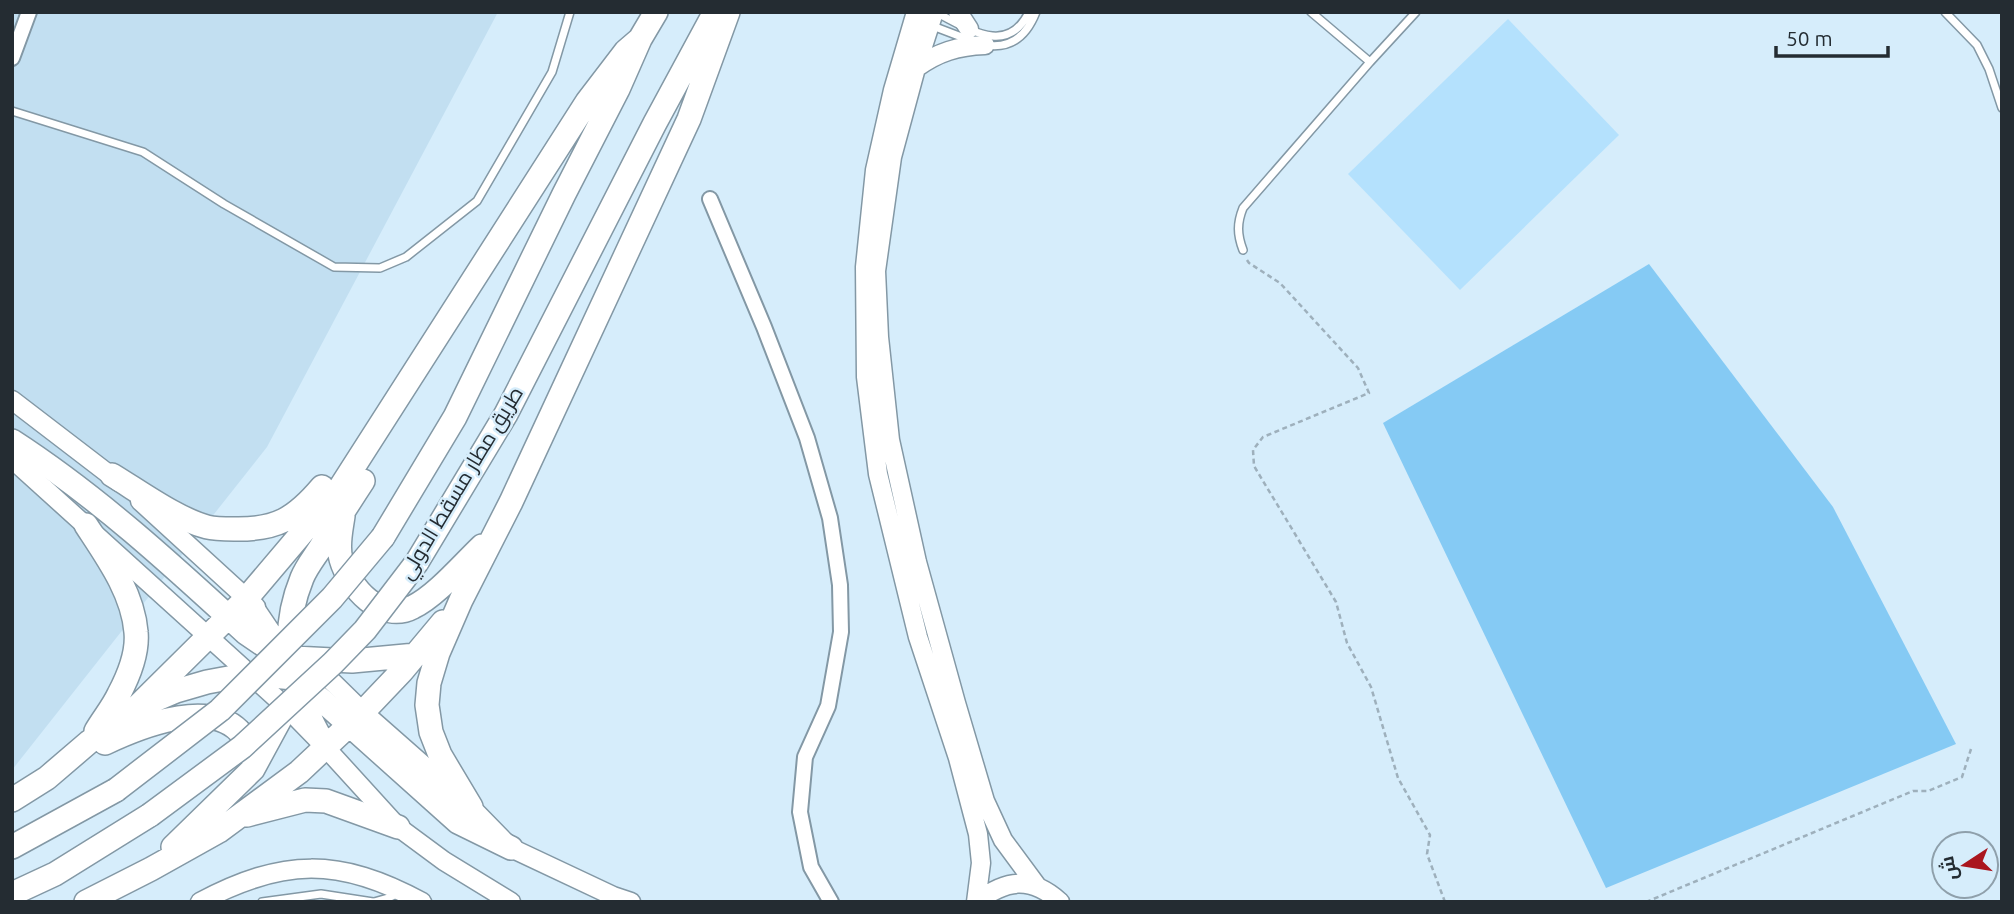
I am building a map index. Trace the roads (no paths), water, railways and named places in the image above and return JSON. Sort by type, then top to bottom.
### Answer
[{"type":"main road","name":"طريق مطار مسقط الدولي","points":[[12,847],[116,790],[220,710],[332,598],[383,537],[455,416],[618,89],[640,39],[656,12]]},
{"type":"main road","name":"طريق مطار مسقط الدولي","points":[[12,894],[55,874],[150,815],[242,747],[365,630],[417,562],[506,414],[655,122],[715,12]]},
{"type":"main road","points":[[471,807],[440,755],[431,732],[429,683],[438,653],[689,119],[728,12]]},
{"type":"main road","points":[[12,800],[47,778],[89,742],[136,708],[246,599],[340,488],[587,102],[626,51],[640,39]]},
{"type":"main road","points":[[151,869],[253,769],[286,708],[293,606],[303,576],[464,323],[516,226],[524,203]]},
{"type":"main road","points":[[112,475],[208,528],[257,529],[283,522],[305,507],[384,421]]},
{"type":"main road","points":[[12,441],[96,500],[246,633],[290,661],[356,718],[458,822],[511,848]]},
{"type":"main road","points":[[344,510],[339,544],[340,558],[350,582],[364,598],[377,606],[396,611],[415,607],[495,534]]},
{"type":"main road","points":[[86,525],[109,559],[123,587],[136,633],[134,654],[119,694],[89,742]]},
{"type":"main road","points":[[246,599],[290,661],[300,698],[326,748]]},
{"type":"main road","points":[[86,902],[219,831],[299,772],[356,718],[416,655],[461,600]]},
{"type":"main road","points":[[136,708],[176,691],[250,674],[290,661],[352,661],[416,655]]},
{"type":"main road","points":[[72,757],[157,722],[192,716],[211,718],[234,726],[252,747],[253,769]]},
{"type":"main road","points":[[237,818],[305,800],[326,801],[398,827]]},
{"type":"street","points":[[12,58],[29,12]]},
{"type":"street","points":[[958,12],[969,29]]},
{"type":"street","points":[[926,16],[916,68],[892,157],[876,271],[879,337],[890,440],[917,562],[985,801],[1003,840],[1037,886]]},
{"type":"street","points":[[926,16],[893,90],[875,170],[865,267],[866,377],[878,474],[918,637],[958,758],[978,834],[981,863],[977,902]]},
{"type":"street","points":[[916,68],[931,57],[948,50],[985,45]]},
{"type":"street","points":[[710,199],[807,438],[830,519],[840,585],[841,632],[828,706],[805,757],[800,812],[811,867],[831,902]]},
{"type":"street","points":[[12,400],[112,475],[246,599]]},
{"type":"street","points":[[12,459],[286,708],[398,827],[444,862],[511,902]]},
{"type":"street","points":[[356,718],[471,807],[511,848],[631,902]]},
{"type":"street","points":[[200,902],[268,873],[322,867],[356,873],[422,902]]},
{"type":"street","points":[[977,902],[994,889],[1015,883],[1037,886],[1060,902]]},
{"type":"lane","points":[[12,111],[143,152],[224,204],[334,267],[380,268],[406,257],[477,201],[552,72],[570,12]]},
{"type":"lane","points":[[926,16],[991,37],[1001,37],[1020,27],[1029,12]]},
{"type":"lane","points":[[926,16],[985,45],[995,46],[1010,44],[1023,36],[1036,12]]},
{"type":"lane","points":[[1311,12],[1370,62]]},
{"type":"lane","points":[[1243,250],[1238,235],[1238,220],[1243,208],[1416,12]]},
{"type":"lane","points":[[1945,12],[1978,45],[2002,108]]},
{"type":"lane","points":[[262,902],[321,894],[374,902],[401,891]]}]
